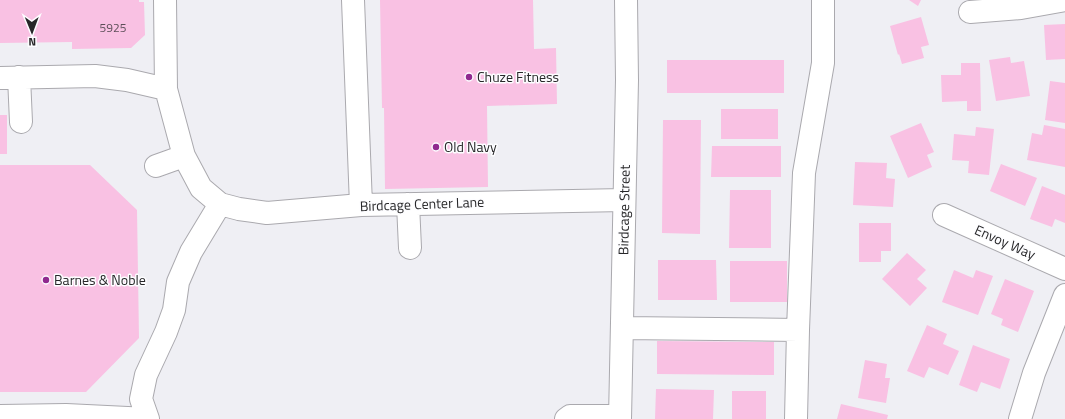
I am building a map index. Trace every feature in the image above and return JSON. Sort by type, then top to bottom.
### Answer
[{"type":"street","name":"Birdcage Center Lane","points":[[165,0],[166,89],[184,156],[201,188],[220,204],[239,209],[267,213],[361,205],[624,200]]},
{"type":"street","points":[[353,0],[361,205]]},
{"type":"street","name":"Birdcage Street","points":[[620,418],[627,74],[626,0]]},
{"type":"street","points":[[796,419],[804,173],[823,63],[823,0]]},
{"type":"street","points":[[970,12],[1021,8],[1065,0]]},
{"type":"street","points":[[21,122],[10,77],[95,76],[127,80],[166,89]]},
{"type":"street","points":[[156,166],[184,156]]},
{"type":"street","points":[[0,416],[66,415],[148,419],[141,399],[146,375],[166,332],[174,310],[178,282],[188,258],[220,204]]},
{"type":"street","points":[[408,204],[410,248]]},
{"type":"street","name":"Envoy Way","points":[[944,215],[1065,270]]},
{"type":"street","points":[[1020,419],[1034,373],[1065,295]]},
{"type":"street","points":[[622,328],[798,330]]},
{"type":"street","points":[[566,419],[570,416],[620,418]]},
{"type":"building","points":[[0,0],[139,0],[139,2],[144,2],[145,35],[131,48],[72,49],[72,42],[0,43]]},
{"type":"building","name":"Chuze Fitness","points":[[380,0],[533,0],[534,49],[556,48],[557,104],[487,106],[488,187],[385,189]]},
{"type":"building","points":[[909,0],[921,0],[918,6]]},
{"type":"building","points":[[921,17],[929,45],[921,47],[924,58],[902,64],[890,26]]},
{"type":"building","points":[[1065,24],[1065,59],[1046,60],[1044,25]]},
{"type":"building","points":[[1010,57],[1011,63],[1024,61],[1030,96],[996,101],[989,60]]},
{"type":"building","points":[[667,60],[784,60],[784,93],[667,93]]},
{"type":"building","points":[[961,63],[980,63],[981,111],[967,111],[967,101],[942,102],[941,75],[961,75]]},
{"type":"building","points":[[1050,81],[1065,83],[1065,123],[1045,120]]},
{"type":"building","points":[[721,109],[778,109],[778,139],[721,139]]},
{"type":"building","points":[[0,115],[7,115],[7,154],[0,154]]},
{"type":"building","points":[[663,120],[701,120],[700,234],[662,233]]},
{"type":"building","points":[[921,123],[934,152],[927,155],[932,167],[908,178],[890,136]]},
{"type":"building","points":[[1044,125],[1065,129],[1065,167],[1027,160],[1032,133],[1042,135]]},
{"type":"building","points":[[976,127],[994,129],[989,175],[968,173],[969,161],[952,160],[954,134],[975,136]]},
{"type":"building","points":[[712,146],[781,146],[781,177],[711,177]]},
{"type":"building","points":[[855,162],[887,163],[886,178],[895,179],[893,207],[853,205]]},
{"type":"building","points":[[1001,164],[1037,178],[1025,206],[990,191]]},
{"type":"building","points":[[0,165],[90,165],[137,210],[139,338],[86,392],[0,392]]},
{"type":"building","points":[[1042,186],[1065,195],[1065,223],[1055,219],[1052,227],[1030,219]]},
{"type":"building","points":[[730,190],[771,190],[771,248],[729,248]]},
{"type":"building","points":[[859,223],[891,223],[891,251],[881,251],[881,262],[859,262]]},
{"type":"building","points":[[907,253],[926,270],[917,279],[927,288],[910,306],[882,279]]},
{"type":"building","points":[[658,260],[716,260],[717,300],[658,300]]},
{"type":"building","points":[[730,261],[787,261],[787,302],[730,302]]},
{"type":"building","points":[[954,270],[973,278],[976,270],[993,276],[978,315],[942,302]]},
{"type":"building","points":[[1005,279],[1034,291],[1018,332],[1001,325],[1003,319],[991,314]]},
{"type":"building","points":[[927,325],[947,334],[943,344],[959,351],[948,375],[929,367],[924,378],[907,371]]},
{"type":"building","points":[[657,341],[774,342],[774,375],[657,374]]},
{"type":"building","points":[[973,345],[1010,359],[1000,389],[981,382],[977,392],[959,385]]},
{"type":"building","points":[[865,360],[887,364],[885,378],[890,378],[886,403],[858,398]]},
{"type":"building","points":[[656,389],[714,390],[713,419],[655,419]]},
{"type":"building","points":[[732,391],[766,391],[766,419],[732,419]]},
{"type":"building","points":[[841,404],[888,415],[887,419],[837,419]]},
{"type":"place","name":"Chuze Fitness","points":[[469,77]]},
{"type":"place","name":"Old Navy","points":[[436,147]]},
{"type":"place","name":"Barnes & Noble","points":[[46,280]]}]
